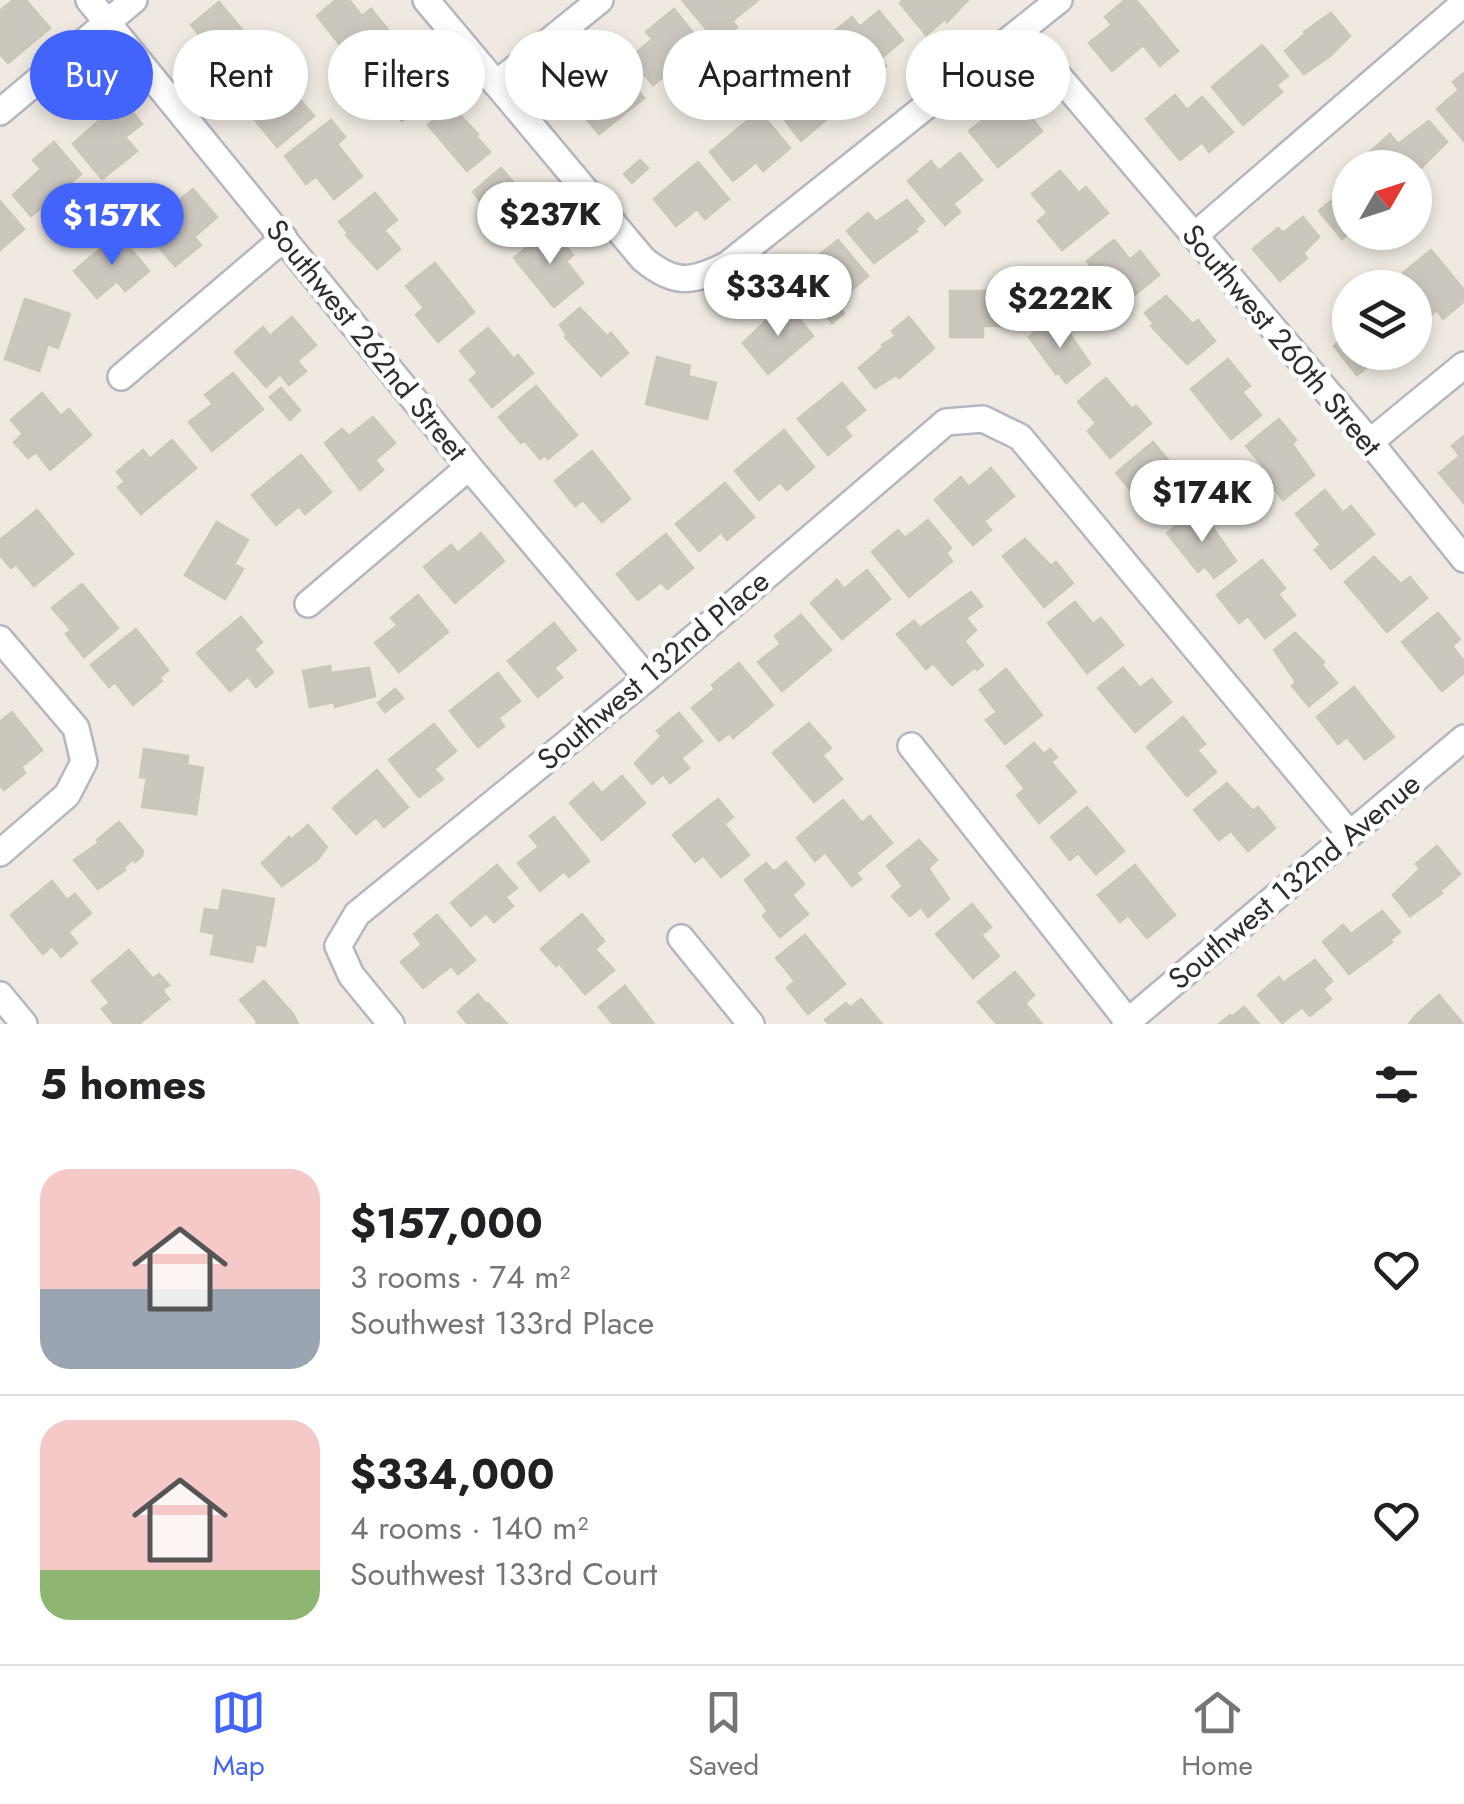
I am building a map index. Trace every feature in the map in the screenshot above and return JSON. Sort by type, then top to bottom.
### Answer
[{"type":"street","name":"Southwest 262nd Street","points":[[89,0],[646,678]]},
{"type":"street","points":[[0,112],[134,0]]},
{"type":"street","points":[[426,0],[643,259],[662,274],[678,279],[692,278],[726,264],[909,120]]},
{"type":"street","points":[[496,84],[600,0]]},
{"type":"street","points":[[1023,30],[1058,0]]},
{"type":"street","points":[[1194,236],[1464,2]]},
{"type":"street","name":"Southwest 260th Street","points":[[1070,90],[1370,442],[1464,559]]},
{"type":"street","points":[[121,376],[284,238]]},
{"type":"street","points":[[1370,442],[1464,365]]},
{"type":"street","name":"Southwest 132nd Place","points":[[391,1024],[352,975],[338,946],[357,914],[646,678],[946,422],[982,419],[1020,436],[1349,832]]},
{"type":"street","points":[[308,604],[470,467]]},
{"type":"street","points":[[0,638],[76,728],[84,762],[67,795],[0,853]]},
{"type":"street","name":"Southwest 132nd Avenue","points":[[1128,1023],[1464,738]]},
{"type":"street","points":[[911,746],[1128,1023]]},
{"type":"street","points":[[681,938],[751,1024]]},
{"type":"street","points":[[0,995],[22,1024]]},
{"type":"building","points":[[13,0],[26,0],[50,28],[30,30],[30,45],[8,63],[0,54],[0,11]]},
{"type":"building","points":[[336,0],[349,0],[362,16],[371,9],[388,30],[328,30],[317,16]]},
{"type":"building","points":[[758,0],[732,21],[737,27],[733,30],[707,30],[683,1]]},
{"type":"building","points":[[968,0],[947,22],[945,19],[932,30],[922,30],[900,3]]},
{"type":"building","points":[[1125,0],[1136,0],[1178,51],[1160,66],[1143,45],[1112,71],[1089,43],[1112,25],[1105,17]]},
{"type":"building","points":[[219,2],[242,30],[195,30],[191,25]]},
{"type":"building","points":[[674,9],[691,30],[663,30],[663,77],[653,85],[643,73],[643,47],[653,39],[646,32]]},
{"type":"building","points":[[879,11],[903,40],[886,54],[886,30],[836,30],[852,17],[860,27]]},
{"type":"building","points":[[1331,13],[1350,36],[1304,74],[1285,51]]},
{"type":"building","points":[[1262,45],[1288,76],[1276,85],[1282,92],[1243,125],[1212,87]]},
{"type":"building","points":[[1464,73],[1464,141],[1437,109],[1459,90],[1453,82]]},
{"type":"building","points":[[1175,95],[1187,110],[1202,97],[1233,132],[1209,152],[1202,142],[1180,160],[1146,119]]},
{"type":"building","points":[[308,109],[314,116],[277,147],[255,120],[308,120]]},
{"type":"building","points":[[100,120],[139,120],[142,124],[125,137],[137,151],[102,179],[73,144]]},
{"type":"building","points":[[331,120],[345,137],[337,144],[362,176],[334,199],[316,176],[306,184],[285,156]]},
{"type":"building","points":[[434,120],[464,120],[490,152],[467,171],[428,125]]},
{"type":"building","points":[[587,120],[616,120],[599,134]]},
{"type":"building","points":[[748,120],[767,120],[790,148],[763,171],[756,162],[733,181],[710,152]]},
{"type":"building","points":[[785,120],[825,120],[801,141]]},
{"type":"building","points":[[983,120],[1033,120],[1042,131],[998,167],[969,131]]},
{"type":"building","points":[[1429,121],[1447,142],[1432,157],[1432,150],[1372,150],[1390,134],[1398,144]]},
{"type":"building","points":[[54,142],[81,174],[31,216],[13,195],[41,169],[33,160]]},
{"type":"building","points":[[960,153],[982,180],[953,204],[960,212],[945,225],[908,181],[931,161],[939,171]]},
{"type":"building","points":[[640,160],[648,168],[632,183],[624,174]]},
{"type":"building","points":[[698,162],[729,199],[705,219],[697,209],[676,226],[654,199]]},
{"type":"building","points":[[501,168],[519,189],[514,193],[536,224],[515,242],[473,192]]},
{"type":"building","points":[[1060,171],[1079,193],[1086,187],[1108,213],[1062,250],[1038,221],[1048,213],[1032,194]]},
{"type":"building","points":[[193,189],[217,217],[194,237],[201,245],[175,266],[144,229]]},
{"type":"building","points":[[375,193],[397,220],[384,230],[400,249],[377,269],[339,222]]},
{"type":"building","points":[[907,200],[924,221],[917,231],[874,263],[847,231],[868,213],[876,222]]},
{"type":"building","points":[[1332,200],[1332,227],[1319,211]]},
{"type":"building","points":[[0,201],[24,229],[0,250]]},
{"type":"building","points":[[1303,217],[1319,237],[1303,253],[1307,258],[1280,281],[1253,249],[1278,228],[1283,233]]},
{"type":"building","points":[[550,228],[573,255],[566,261],[583,283],[554,307],[514,258]]},
{"type":"building","points":[[118,234],[149,271],[125,291],[117,281],[97,298],[74,271]]},
{"type":"building","points":[[838,240],[868,276],[836,303],[844,313],[832,323],[801,286],[822,269],[814,259]]},
{"type":"building","points":[[1114,240],[1130,260],[1140,251],[1159,275],[1122,305],[1087,261]]},
{"type":"building","points":[[1431,250],[1464,290],[1464,301],[1443,319],[1437,310],[1432,314],[1432,270],[1407,270]]},
{"type":"building","points":[[435,263],[474,312],[438,342],[416,315],[424,308],[406,286]]},
{"type":"building","points":[[950,291],[1013,291],[1013,326],[983,326],[983,337],[950,337]]},
{"type":"building","points":[[1166,296],[1193,324],[1198,320],[1215,341],[1187,364],[1151,326],[1154,324],[1145,313]]},
{"type":"building","points":[[25,299],[70,314],[58,348],[48,344],[39,371],[5,359]]},
{"type":"building","points":[[789,306],[813,336],[768,374],[743,343],[774,313],[777,316]]},
{"type":"building","points":[[580,308],[628,353],[601,376],[565,337],[560,325]]},
{"type":"building","points":[[292,317],[316,345],[297,361],[306,371],[289,385],[280,374],[266,387],[235,352],[263,327],[270,336]]},
{"type":"building","points":[[909,317],[934,348],[899,378],[896,375],[875,388],[859,368],[896,336],[892,331]]},
{"type":"building","points":[[1052,318],[1071,336],[1090,364],[1066,383],[1029,337]]},
{"type":"building","points":[[488,328],[514,359],[518,355],[533,373],[492,407],[470,380],[478,373],[460,351]]},
{"type":"building","points":[[657,357],[690,366],[688,376],[716,383],[707,419],[646,404]]},
{"type":"building","points":[[1228,359],[1250,386],[1242,392],[1261,415],[1231,439],[1191,389]]},
{"type":"building","points":[[233,373],[263,409],[212,451],[189,422],[213,404],[205,395]]},
{"type":"building","points":[[1106,378],[1132,409],[1136,406],[1151,423],[1110,458],[1088,431],[1096,423],[1078,402]]},
{"type":"building","points":[[842,383],[865,410],[844,427],[851,436],[828,455],[798,419]]},
{"type":"building","points":[[536,386],[577,435],[548,459],[545,455],[540,459],[525,441],[521,443],[499,417]]},
{"type":"building","points":[[281,388],[300,410],[290,420],[270,397]]},
{"type":"building","points":[[42,393],[61,416],[69,409],[91,435],[50,470],[36,452],[28,458],[14,442],[23,434],[11,420]]},
{"type":"building","points":[[373,417],[395,443],[375,460],[383,470],[360,490],[325,443],[342,429],[349,436]]},
{"type":"building","points":[[1279,419],[1296,440],[1292,444],[1314,475],[1283,500],[1246,446]]},
{"type":"building","points":[[784,430],[814,467],[787,490],[780,482],[759,500],[735,471]]},
{"type":"building","points":[[1464,436],[1464,503],[1439,473],[1460,456],[1452,446]]},
{"type":"building","points":[[172,440],[196,468],[141,514],[118,487],[125,482],[117,472],[143,450],[150,459]]},
{"type":"building","points":[[1153,442],[1195,492],[1165,516],[1146,493],[1139,500],[1116,473]]},
{"type":"building","points":[[592,451],[630,499],[602,522],[583,500],[575,506],[555,481]]},
{"type":"building","points":[[301,455],[331,492],[305,514],[299,506],[276,525],[252,495]]},
{"type":"building","points":[[991,468],[1014,496],[984,521],[991,530],[973,545],[935,500],[961,477],[969,487]]},
{"type":"building","points":[[725,483],[754,517],[727,540],[721,532],[699,551],[676,524]]},
{"type":"building","points":[[1325,490],[1343,513],[1351,506],[1374,534],[1331,569],[1315,550],[1321,545],[1296,514]]},
{"type":"building","points":[[37,510],[73,554],[34,586],[16,564],[11,568],[0,555],[0,540]]},
{"type":"building","points":[[1195,511],[1210,530],[1213,528],[1236,561],[1214,578],[1205,566],[1198,572],[1167,533]]},
{"type":"building","points":[[928,520],[951,548],[946,553],[952,561],[909,597],[872,552],[898,530],[905,538]]},
{"type":"building","points":[[217,522],[248,540],[234,564],[243,569],[225,599],[185,575]]},
{"type":"building","points":[[481,533],[504,561],[455,603],[424,567],[451,545],[458,553]]},
{"type":"building","points":[[666,534],[693,568],[667,589],[661,582],[638,600],[617,574]]},
{"type":"building","points":[[1025,539],[1051,566],[1056,562],[1073,583],[1044,607],[1003,556]]},
{"type":"building","points":[[1374,557],[1401,584],[1410,577],[1427,598],[1387,632],[1345,582]]},
{"type":"building","points":[[1262,560],[1285,588],[1278,594],[1295,615],[1265,638],[1248,616],[1239,623],[1217,595]]},
{"type":"building","points":[[867,570],[890,599],[842,639],[811,603],[837,580],[844,589]]},
{"type":"building","points":[[82,584],[118,628],[84,657],[66,634],[71,630],[52,608]]},
{"type":"building","points":[[971,592],[982,606],[966,618],[976,630],[964,641],[983,665],[952,685],[933,663],[926,669],[897,634],[914,621],[920,628]]},
{"type":"building","points":[[418,595],[448,632],[399,672],[375,643],[398,625],[391,618]]},
{"type":"building","points":[[1075,602],[1093,624],[1101,618],[1123,645],[1087,673],[1048,623]]},
{"type":"building","points":[[1438,613],[1460,639],[1452,646],[1464,661],[1464,673],[1442,691],[1402,642]]},
{"type":"building","points":[[801,615],[831,650],[782,691],[758,662],[781,644],[775,636]]},
{"type":"building","points":[[241,617],[262,642],[254,649],[273,672],[256,687],[248,676],[230,691],[197,653]]},
{"type":"building","points":[[554,623],[576,650],[554,668],[562,677],[538,697],[508,661]]},
{"type":"building","points":[[136,629],[168,670],[159,678],[162,681],[133,705],[115,682],[109,687],[91,665]]},
{"type":"building","points":[[1295,633],[1324,662],[1321,664],[1337,683],[1309,706],[1292,686],[1296,682],[1274,650]]},
{"type":"building","points":[[739,663],[773,705],[733,738],[729,733],[719,741],[692,708]]},
{"type":"building","points":[[330,666],[331,673],[369,668],[375,696],[335,707],[334,702],[310,707],[303,671]]},
{"type":"building","points":[[1123,668],[1140,688],[1152,679],[1171,702],[1135,732],[1098,688]]},
{"type":"building","points":[[1006,669],[1042,715],[1005,744],[986,720],[997,712],[980,690]]},
{"type":"building","points":[[498,673],[520,701],[498,718],[504,726],[478,747],[450,711]]},
{"type":"building","points":[[1354,687],[1394,737],[1365,759],[1347,737],[1338,744],[1317,717]]},
{"type":"building","points":[[395,689],[403,698],[385,712],[378,703]]},
{"type":"building","points":[[12,712],[42,750],[21,767],[25,773],[4,790],[0,785],[0,722]]},
{"type":"building","points":[[679,713],[702,741],[681,758],[689,768],[670,783],[663,774],[652,784],[635,763],[662,736],[657,731]]},
{"type":"building","points":[[1183,717],[1205,744],[1197,750],[1216,772],[1187,796],[1147,747]]},
{"type":"building","points":[[809,723],[831,748],[822,755],[842,779],[814,802],[773,753]]},
{"type":"building","points":[[434,724],[456,751],[434,769],[443,779],[419,797],[389,760]]},
{"type":"building","points":[[1034,743],[1044,754],[1050,749],[1057,757],[1051,762],[1076,792],[1039,823],[1017,795],[1025,789],[1007,766]]},
{"type":"building","points":[[144,749],[188,756],[187,765],[203,768],[196,814],[142,807],[147,778],[140,777]]},
{"type":"building","points":[[377,770],[408,807],[384,827],[376,817],[356,834],[333,808]]},
{"type":"building","points":[[622,776],[645,803],[602,840],[570,803],[593,783],[602,793]]},
{"type":"building","points":[[1227,783],[1253,811],[1258,807],[1275,828],[1248,851],[1231,831],[1219,840],[1194,810]]},
{"type":"building","points":[[718,799],[733,817],[724,824],[749,855],[721,877],[703,855],[695,862],[673,835]]},
{"type":"building","points":[[843,800],[862,823],[870,816],[892,843],[856,873],[861,879],[852,886],[825,852],[815,861],[797,838]]},
{"type":"building","points":[[1087,807],[1124,851],[1096,874],[1078,853],[1070,860],[1051,837]]},
{"type":"building","points":[[554,817],[589,861],[569,877],[564,871],[540,891],[518,863],[539,847],[530,836]]},
{"type":"building","points":[[119,822],[143,851],[142,856],[98,889],[74,860],[99,843],[97,840]]},
{"type":"building","points":[[308,825],[327,847],[317,860],[282,886],[262,863]]},
{"type":"building","points":[[919,840],[937,860],[928,868],[949,899],[928,917],[921,907],[910,916],[892,896],[903,886],[887,866]]},
{"type":"building","points":[[1437,846],[1460,874],[1410,916],[1393,895],[1420,869],[1416,864]]},
{"type":"building","points":[[786,862],[804,884],[792,895],[808,914],[780,937],[763,916],[768,911],[745,880],[766,863],[774,872]]},
{"type":"building","points":[[497,865],[517,888],[505,897],[513,906],[494,922],[486,913],[471,926],[451,903]]},
{"type":"building","points":[[1135,865],[1175,915],[1147,938],[1128,915],[1120,922],[1098,895]]},
{"type":"building","points":[[52,881],[67,900],[75,894],[91,913],[68,932],[77,943],[61,957],[52,946],[43,954],[11,915]]},
{"type":"building","points":[[223,890],[274,899],[265,946],[256,944],[252,962],[211,954],[215,934],[201,931],[205,909],[219,911]]},
{"type":"building","points":[[972,904],[991,927],[981,935],[999,956],[973,978],[936,934]]},
{"type":"building","points":[[1382,911],[1400,932],[1349,974],[1323,942],[1343,925],[1351,934]]},
{"type":"building","points":[[582,914],[604,941],[595,949],[614,970],[585,994],[559,963],[556,966],[541,949]]},
{"type":"building","points":[[437,915],[475,960],[458,974],[451,966],[423,988],[401,962],[422,945],[414,934]]},
{"type":"building","points":[[805,935],[845,984],[808,1014],[787,988],[795,981],[776,958]]},
{"type":"building","points":[[129,950],[153,979],[159,974],[169,985],[162,990],[169,999],[139,1024],[114,1024],[102,1009],[110,1003],[92,981]]},
{"type":"building","points":[[1315,960],[1332,981],[1323,989],[1331,999],[1310,1016],[1302,1007],[1282,1023],[1258,995],[1279,977],[1283,983]]},
{"type":"building","points":[[1015,972],[1034,995],[1025,1003],[1042,1024],[997,1024],[978,1002]]},
{"type":"building","points":[[264,981],[298,1024],[256,1024],[240,1000]]},
{"type":"building","points":[[625,986],[654,1024],[613,1024],[599,1007]]},
{"type":"building","points":[[478,994],[507,1024],[468,1024],[458,1012]]},
{"type":"building","points":[[1439,995],[1463,1024],[1409,1024],[1417,1014]]},
{"type":"building","points":[[861,999],[882,1024],[829,1024],[825,1020],[846,1003],[850,1008]]},
{"type":"building","points":[[1244,1007],[1259,1024],[1219,1024],[1232,1017]]}]
